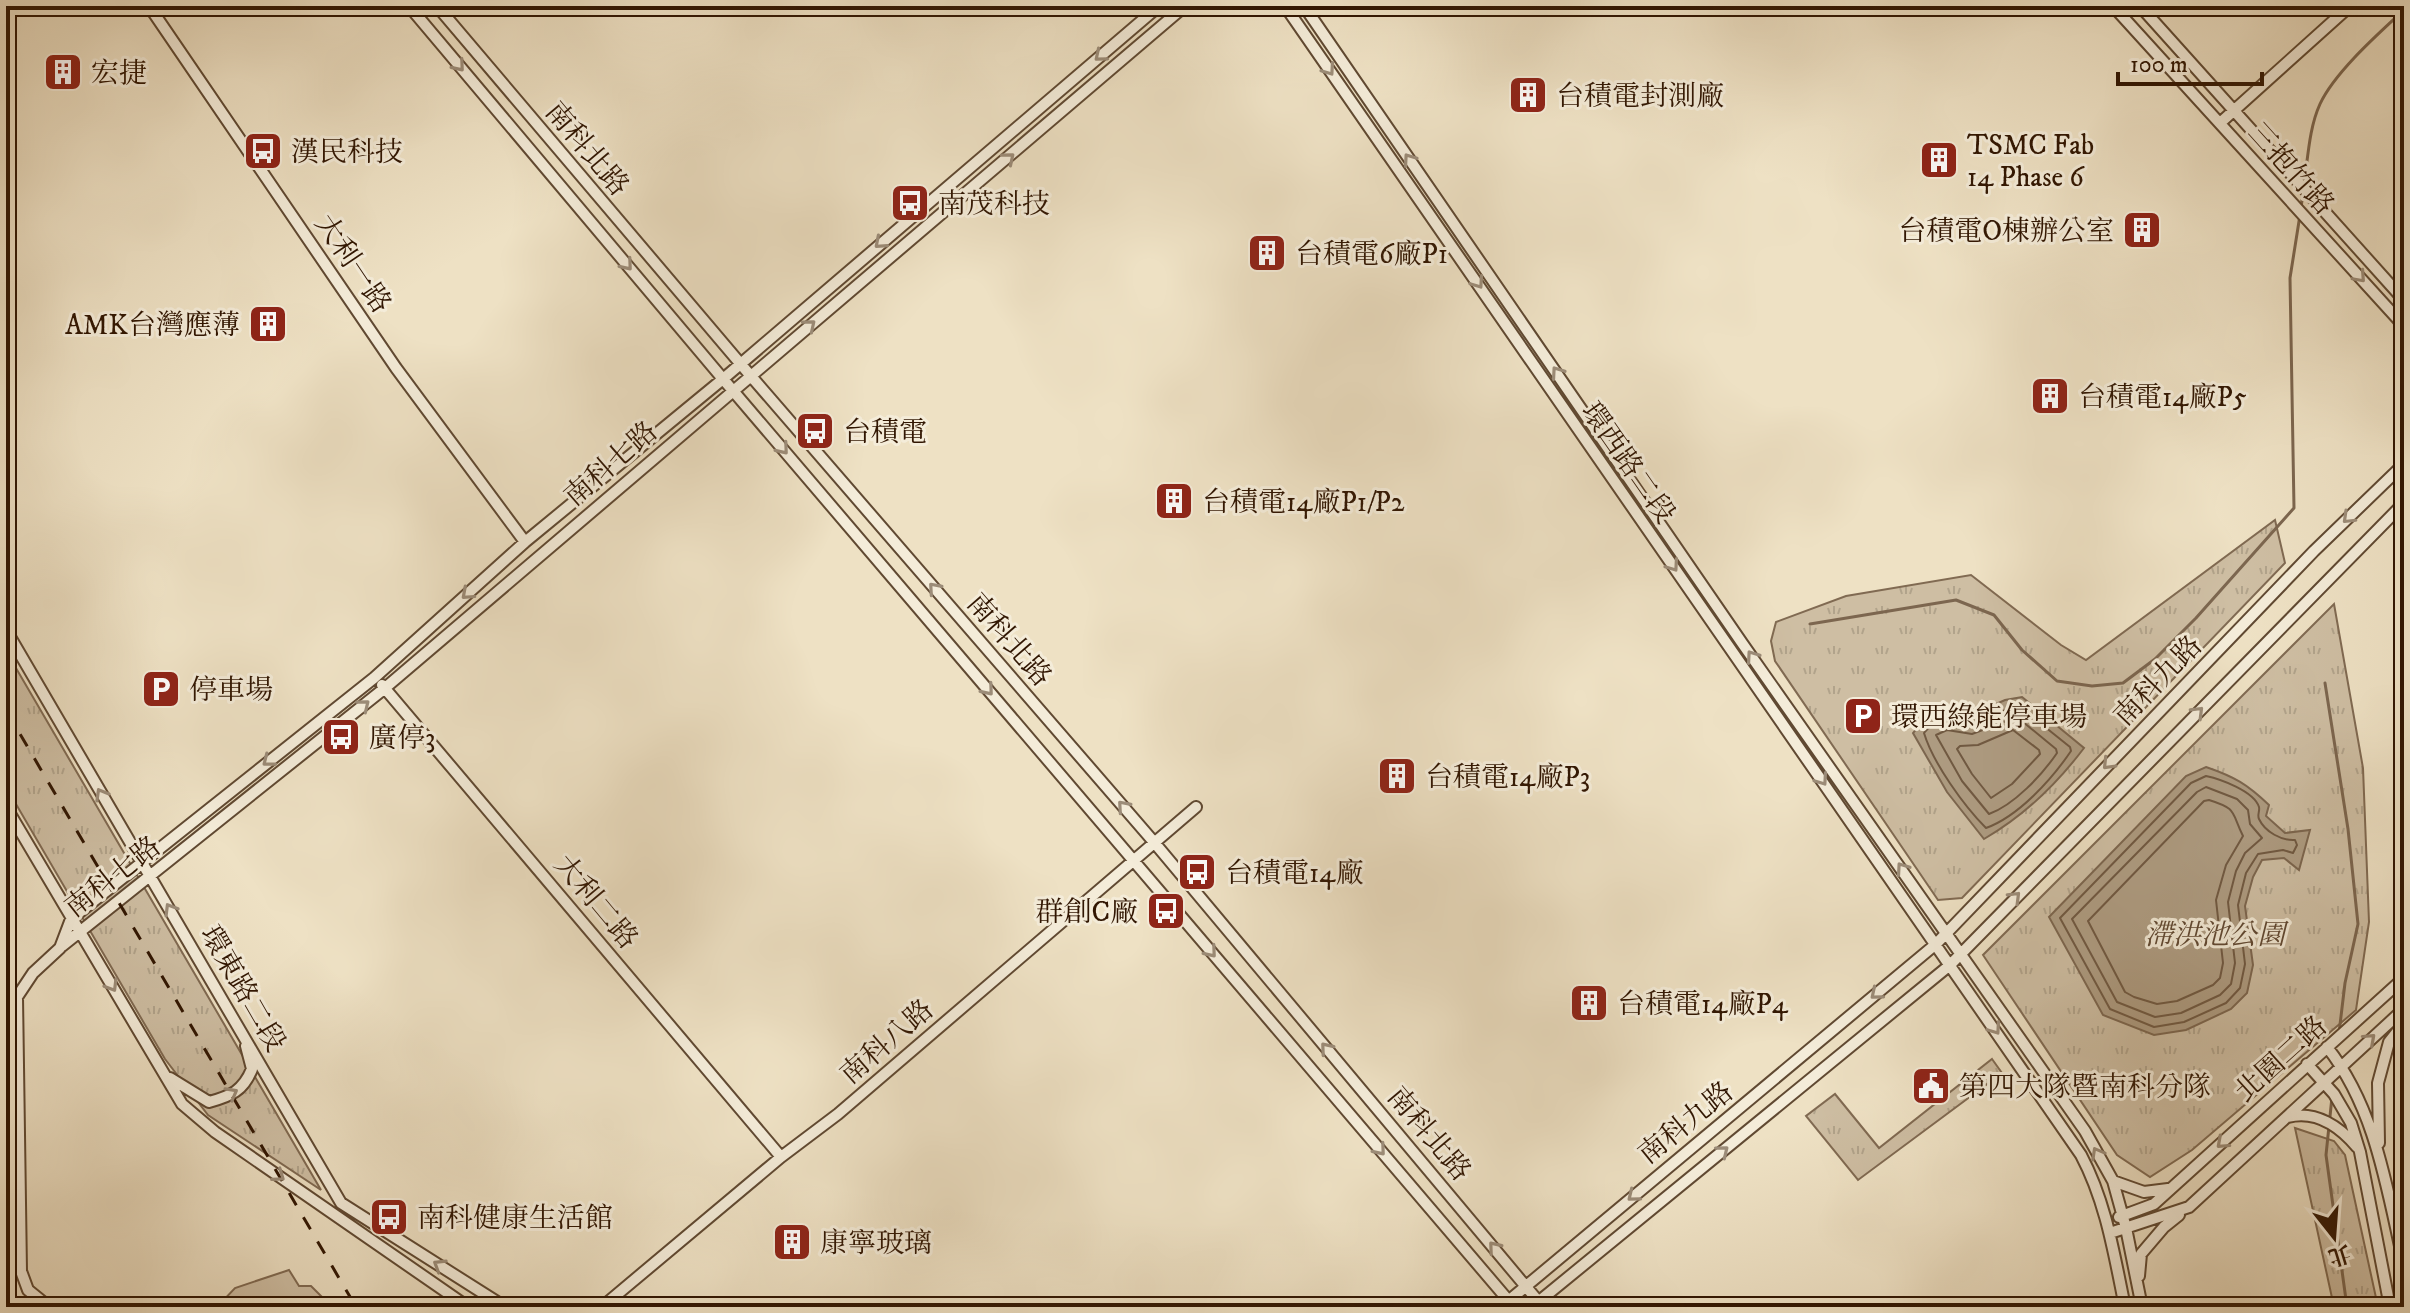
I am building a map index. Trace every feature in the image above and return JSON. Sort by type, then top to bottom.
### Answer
[{"type":"street","name":"大利一路","points":[[149,6],[396,368],[525,542]]},
{"type":"street","name":"南科北路","points":[[409,6],[1508,1305]]},
{"type":"street","name":"南科北路","points":[[437,6],[740,364],[1153,841],[1525,1285],[1538,1305]]},
{"type":"street","name":"南科七路","points":[[60,948],[71,919],[374,678],[525,542],[723,379],[1159,6]]},
{"type":"street","name":"南科七路","points":[[49,1307],[28,1290],[21,1271],[15,1031],[17,997],[33,973],[79,932],[385,688],[1185,6]]},
{"type":"street","name":"環西路二段","points":[[1285,6],[1950,965]]},
{"type":"street","name":"環西路二段","points":[[1304,6],[1742,643],[1961,953]]},
{"type":"street","name":"三抱竹路","points":[[2113,6],[2404,326]]},
{"type":"street","name":"三抱竹路","points":[[2140,6],[2404,300]]},
{"type":"street","points":[[2220,123],[2350,6]]},
{"type":"street","name":"南科九路","points":[[1508,1305],[1525,1285],[1936,944],[2314,551],[2404,464]]},
{"type":"street","name":"南科九路","points":[[1538,1305],[1950,965],[2404,503]]},
{"type":"street","name":"環東路二段","points":[[6,630],[341,1203],[505,1307]]},
{"type":"street","name":"大利二路","points":[[374,678],[781,1157]]},
{"type":"street","points":[[6,807],[182,1104],[215,1132],[468,1307]]},
{"type":"street","name":"南科八路","points":[[602,1307],[781,1157],[838,1114],[1196,807]]},
{"type":"street","points":[[1961,953],[2085,1131],[2113,1181],[2142,1307]]},
{"type":"street","points":[[1950,965],[2081,1155],[2095,1181],[2110,1233],[2125,1307]]},
{"type":"street","name":"北園二路","points":[[2110,1233],[2189,1207],[2266,1137],[2329,1088],[2335,1058],[2404,978]]},
{"type":"street","name":"北園二路","points":[[2107,1221],[2154,1204],[2307,1064],[2335,1058],[2404,1009]]},
{"type":"street","points":[[2404,1023],[2389,1042],[2378,1083],[2377,1122],[2381,1160],[2404,1264]]},
{"type":"street","points":[[165,1074],[209,1102],[232,1096],[246,1084],[252,1069],[240,1027]]},
{"type":"street","points":[[2335,1058],[2354,1088],[2381,1160]]},
{"type":"street","points":[[2307,1064],[2329,1088],[2351,1123],[2360,1152],[2390,1307]]},
{"type":"street","points":[[2266,1137],[2290,1116],[2302,1115],[2329,1122],[2341,1129],[2360,1152]]},
{"type":"street","points":[[2113,1181],[2144,1192],[2174,1187]]},
{"type":"street","points":[[2138,1286],[2141,1254],[2164,1227],[2189,1207]]},
{"type":"green space","points":[[2275,520],[2285,563],[1962,898],[1938,900],[1775,661],[1771,641],[1776,622],[1846,596],[1971,575],[2061,645],[2086,660]]},
{"type":"green space","name":"滯洪池公園","points":[[2334,604],[2363,768],[2369,922],[2356,1010],[2192,1150],[2150,1177],[2117,1155],[1983,955]]},
{"type":"green space","points":[[6,651],[321,1190],[208,1115],[165,1059],[6,787]]},
{"type":"green space","points":[[1992,1059],[2002,1073],[1858,1180],[1806,1116],[1835,1094],[1879,1148]]},
{"type":"green space","points":[[2295,1128],[2334,1141],[2345,1155],[2378,1307],[2334,1307]]},
{"type":"green space","points":[[289,1270],[299,1286],[311,1286],[324,1299],[325,1307],[217,1307],[235,1288]]},
{"type":"water","points":[[2022,697],[2084,748],[2038,799],[1984,839],[1947,792],[1913,733],[1927,716],[1947,712],[1967,717],[2005,700]]},
{"type":"water","points":[[2206,767],[2233,778],[2254,792],[2269,805],[2266,816],[2285,833],[2310,830],[2299,870],[2284,858],[2262,860],[2253,877],[2245,906],[2253,965],[2247,993],[2231,1009],[2186,1030],[2154,1035],[2103,1015],[2049,917],[2186,776]]},
{"type":"waterway","points":[[2304,184],[2309,143],[2320,104],[2358,54],[2404,10]]},
{"type":"waterway","points":[[2301,208],[2303,192]]},
{"type":"waterway","points":[[1810,624],[1956,600],[1994,615],[2022,650],[2057,681],[2092,686],[2123,683],[2155,659],[2294,508],[2290,278],[2300,215]]},
{"type":"waterway","points":[[2325,683],[2348,829],[2358,924],[2345,983],[2339,1033]]},
{"type":"waterway","points":[[2332,1097],[2326,1155],[2347,1307]]},
{"type":"railway","points":[[6,710],[356,1307]]},
{"type":"place","name":"宏捷","points":[[63,72]]},
{"type":"place","name":"台積電封測廠","points":[[1528,95]]},
{"type":"place","name":"漢民科技","points":[[263,151]]},
{"type":"place","name":"TSMC Fab 14 Phase 6","points":[[1939,160]]},
{"type":"place","name":"南茂科技","points":[[910,203]]},
{"type":"place","name":"台積電O棟辦公室","points":[[2142,230]]},
{"type":"place","name":"台積電6廠P1","points":[[1267,253]]},
{"type":"place","name":"AMK台灣應薄","points":[[268,324]]},
{"type":"place","name":"台積電14廠P5","points":[[2050,396]]},
{"type":"place","name":"台積電","points":[[815,431]]},
{"type":"place","name":"台積電14廠P1/P2","points":[[1174,501]]},
{"type":"place","name":"停車場","points":[[161,689]]},
{"type":"place","name":"環西綠能停車場","points":[[1863,716]]},
{"type":"place","name":"廣停3","points":[[341,737]]},
{"type":"place","name":"台積電14廠P3","points":[[1397,776]]},
{"type":"place","name":"台積電14廠","points":[[1197,872]]},
{"type":"place","name":"群創C廠","points":[[1166,911]]},
{"type":"place","name":"台積電14廠P4","points":[[1589,1003]]},
{"type":"place","name":"第四大隊暨南科分隊","points":[[1931,1086]]},
{"type":"place","name":"南科健康生活館","points":[[389,1217]]},
{"type":"place","name":"康寧玻璃","points":[[792,1242]]}]
